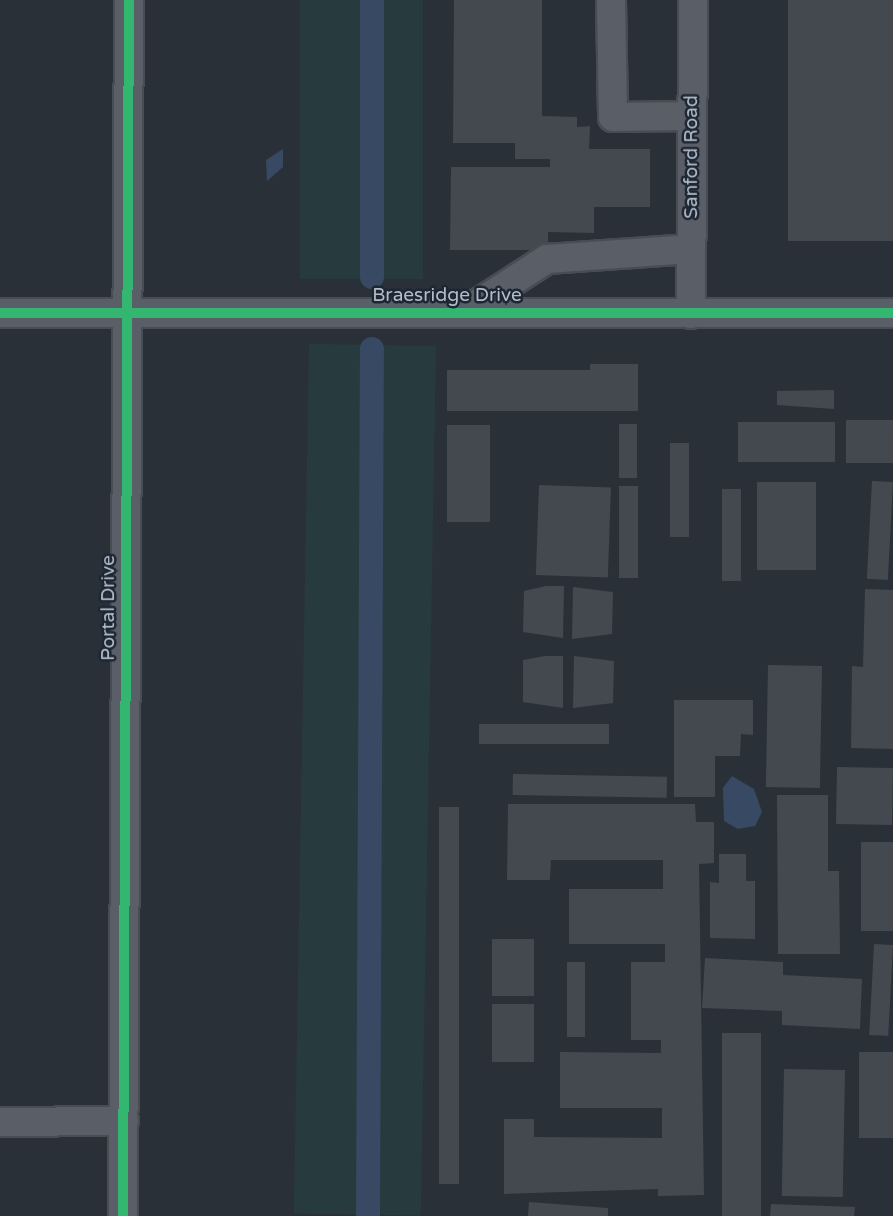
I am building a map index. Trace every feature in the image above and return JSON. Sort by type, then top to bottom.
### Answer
[{"type":"street","name":"Portal Drive","points":[[123,1216],[129,0]]},
{"type":"street","points":[[611,0],[613,117],[692,117]]},
{"type":"street","name":"Sanford Road","points":[[691,314],[693,0]]},
{"type":"street","points":[[462,314],[547,259],[691,249]]},
{"type":"street","name":"Braesridge Drive","points":[[0,313],[893,313]]},
{"type":"street","points":[[0,1122],[124,1121]]},
{"type":"green space","points":[[300,0],[423,0],[423,279],[300,279]]},
{"type":"green space","points":[[309,344],[436,346],[421,1216],[294,1214]]},
{"type":"water","points":[[283,149],[283,167],[267,181],[266,160]]},
{"type":"water","points":[[732,776],[754,789],[762,812],[755,826],[738,829],[724,821],[723,788]]},
{"type":"building","points":[[454,0],[542,0],[542,116],[577,117],[577,127],[590,126],[589,149],[650,149],[650,207],[594,207],[594,233],[548,232],[548,250],[450,250],[451,167],[550,167],[550,159],[515,159],[515,143],[453,143]]},
{"type":"building","points":[[788,0],[893,0],[893,241],[788,241]]},
{"type":"building","points":[[590,364],[638,364],[638,411],[447,411],[447,370],[590,370]]},
{"type":"building","points":[[834,390],[834,409],[777,405],[777,391]]},
{"type":"building","points":[[846,420],[893,420],[893,463],[846,463]]},
{"type":"building","points":[[738,422],[835,422],[835,462],[738,462]]},
{"type":"building","points":[[619,424],[637,424],[637,478],[619,478]]},
{"type":"building","points":[[447,425],[490,425],[490,522],[447,522]]},
{"type":"building","points":[[670,443],[689,443],[689,537],[670,537]]},
{"type":"building","points":[[872,481],[893,482],[888,580],[867,579]]},
{"type":"building","points":[[757,482],[816,482],[816,570],[757,570]]},
{"type":"building","points":[[539,485],[611,488],[608,577],[536,575]]},
{"type":"building","points":[[619,486],[638,486],[638,578],[619,578]]},
{"type":"building","points":[[722,489],[741,489],[741,581],[722,581]]},
{"type":"building","points":[[546,586],[564,586],[563,638],[523,632],[524,591]]},
{"type":"building","points":[[573,587],[613,592],[612,634],[572,639]]},
{"type":"building","points":[[865,589],[893,590],[893,749],[851,748],[852,666],[863,667]]},
{"type":"building","points":[[563,656],[563,708],[523,702],[523,660]]},
{"type":"building","points":[[574,656],[614,661],[613,703],[573,708]]},
{"type":"building","points":[[768,665],[822,666],[820,788],[766,787]]},
{"type":"building","points":[[674,700],[753,700],[753,735],[741,734],[740,756],[715,756],[715,797],[674,797]]},
{"type":"building","points":[[479,724],[609,724],[609,744],[479,744]]},
{"type":"building","points":[[837,767],[893,768],[892,825],[836,824]]},
{"type":"building","points":[[513,774],[667,777],[667,798],[513,795]]},
{"type":"building","points":[[777,795],[828,795],[828,871],[839,871],[840,954],[778,954]]},
{"type":"building","points":[[508,804],[695,804],[696,822],[714,822],[714,863],[699,864],[704,1195],[658,1196],[658,1189],[504,1194],[504,1119],[534,1119],[534,1137],[662,1138],[662,1108],[560,1108],[560,1052],[661,1053],[661,1040],[631,1040],[631,962],[665,962],[665,944],[569,944],[569,889],[663,889],[663,860],[551,860],[550,880],[507,880]]},
{"type":"building","points":[[439,807],[459,807],[459,1184],[439,1184]]},
{"type":"building","points":[[861,842],[893,842],[893,931],[861,931]]},
{"type":"building","points":[[719,854],[746,854],[746,881],[755,881],[755,939],[710,938],[710,882],[719,883]]},
{"type":"building","points":[[492,939],[534,939],[534,996],[492,996]]},
{"type":"building","points":[[874,944],[893,945],[888,1036],[869,1035]]},
{"type":"building","points":[[705,958],[783,962],[783,975],[862,979],[860,1029],[782,1025],[782,1011],[702,1008]]},
{"type":"building","points":[[567,962],[585,962],[585,1037],[567,1037]]},
{"type":"building","points":[[492,1004],[534,1004],[534,1062],[492,1062]]},
{"type":"building","points":[[722,1033],[761,1033],[761,1216],[722,1216]]},
{"type":"building","points":[[859,1052],[893,1052],[893,1138],[859,1138]]},
{"type":"building","points":[[784,1069],[845,1070],[843,1197],[782,1196]]},
{"type":"building","points":[[529,1202],[608,1208],[608,1216],[528,1216]]},
{"type":"building","points":[[771,1204],[855,1207],[854,1216],[770,1216]]},
{"type":"waterway","points":[[372,0],[372,277]]},
{"type":"waterway","points":[[368,1216],[372,349]]},
{"type":"cycle path","points":[[123,1216],[129,0]]},
{"type":"cycle path","points":[[0,313],[893,313]]}]
